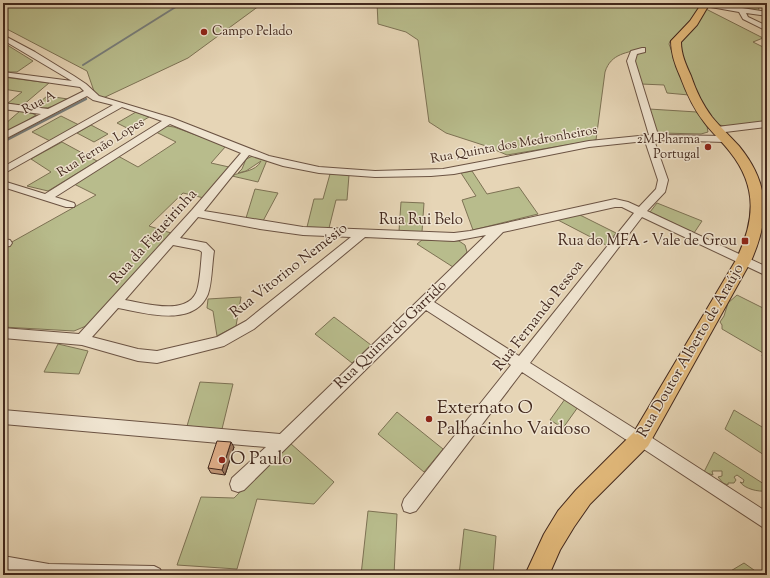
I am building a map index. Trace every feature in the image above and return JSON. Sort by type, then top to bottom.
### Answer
[{"type":"main road","name":"Rua Doutor Alberto de Araújo","points":[[538,575],[552,542],[566,519],[583,497],[641,439],[743,261],[756,233],[758,221],[758,201],[749,172],[740,156],[721,135],[698,105],[675,46],[678,38],[694,23],[706,3]]},
{"type":"street","points":[[706,3],[767,14]]},
{"type":"street","points":[[746,10],[750,17],[767,25]]},
{"type":"street","points":[[746,10],[746,18],[767,29]]},
{"type":"street","name":"Rua Quinta dos Medronheiros","points":[[3,37],[32,53],[86,88],[91,96],[150,113],[247,152],[284,163],[312,168],[354,172],[432,173],[450,171],[498,160],[575,146],[652,138],[721,135],[767,124]]},
{"type":"street","name":"Rua Fernando Pessoa","points":[[410,505],[640,212],[661,190],[663,180],[631,61],[634,53],[642,50]]},
{"type":"street","points":[[3,74],[86,88]]},
{"type":"street","name":"Rua A","points":[[3,137],[48,112],[86,88]]},
{"type":"street","points":[[3,171],[120,105]]},
{"type":"street","points":[[3,106],[48,112]]},
{"type":"street","name":"Rua Fernão Lopes","points":[[47,197],[169,120]]},
{"type":"street","name":"Rua da Figueirinha","points":[[82,340],[196,213],[247,152]]},
{"type":"street","points":[[3,185],[70,204]]},
{"type":"street","name":"Rua Rui Belo","points":[[196,213],[282,228],[362,234],[454,237],[470,235],[500,227],[615,203],[624,204],[767,272]]},
{"type":"street","name":"Rua Quinta do Garrido","points":[[238,484],[426,302],[500,227]]},
{"type":"street","name":"Rua Vitorino Nemésio","points":[[3,333],[82,340],[148,357],[166,355],[219,342],[250,325],[362,234]]},
{"type":"street","points":[[115,303],[169,312],[190,307],[195,303],[202,293],[208,251],[202,246],[171,241]]},
{"type":"street","points":[[426,302],[630,434],[641,439],[767,522]]},
{"type":"street","points":[[3,417],[281,441]]},
{"type":"street","points":[[3,565],[49,573],[154,575]]},
{"type":"green space","points":[[3,3],[263,3],[188,58],[101,99],[96,97],[87,71],[3,27]]},
{"type":"green space","points":[[377,3],[702,3],[695,16],[670,41],[669,44],[689,95],[667,93],[664,85],[641,84],[634,59],[636,55],[643,52],[644,48],[626,53],[615,57],[605,72],[596,140],[507,155],[486,146],[446,133],[429,122],[418,40],[406,32],[378,24]]},
{"type":"green space","points":[[714,3],[758,3],[759,11],[719,4]]},
{"type":"green space","points":[[706,9],[763,38],[753,42],[767,49],[767,122],[726,126],[719,125],[713,119],[700,98],[683,59],[681,41]]},
{"type":"green space","points":[[4,43],[33,61],[17,72],[3,72]]},
{"type":"green space","points":[[3,77],[49,83],[22,106],[8,103],[22,92],[3,89]]},
{"type":"green space","points":[[47,96],[68,99],[52,107],[34,107]]},
{"type":"green space","points":[[649,109],[697,112],[707,126],[708,132],[701,134],[660,133],[656,130]]},
{"type":"green space","points":[[20,111],[36,115],[3,135],[3,124],[5,124]]},
{"type":"green space","points":[[136,112],[149,117],[129,129],[117,123]]},
{"type":"green space","points":[[61,116],[79,125],[50,141],[32,132]]},
{"type":"green space","points":[[91,125],[108,134],[94,142],[77,133]]},
{"type":"green space","points":[[167,126],[174,127],[226,146],[211,163],[229,167],[204,198],[183,193],[149,226],[171,233],[86,326],[74,331],[3,327],[3,247],[96,195],[74,184],[118,156],[138,167],[176,142],[156,132]]},
{"type":"green space","points":[[62,142],[97,161],[48,191],[27,186],[51,172],[31,159]]},
{"type":"green space","points":[[253,156],[267,160],[258,182],[232,176],[244,172],[238,173],[242,169],[246,159]],"holes":[[[261,161],[256,167],[246,171]]]},
{"type":"green space","points":[[472,171],[487,194],[519,187],[538,214],[473,230],[462,200],[476,196],[461,173]]},
{"type":"green space","points":[[330,174],[349,175],[347,200],[336,200],[329,228],[307,227],[314,199],[323,199]]},
{"type":"green space","points":[[255,189],[278,193],[263,221],[246,218]]},
{"type":"green space","points":[[401,202],[424,203],[422,232],[399,231]]},
{"type":"green space","points":[[657,203],[702,221],[694,233],[650,212]]},
{"type":"green space","points":[[578,214],[616,233],[606,245],[556,219]]},
{"type":"green space","points":[[422,240],[459,241],[465,245],[467,252],[453,267],[417,244]]},
{"type":"green space","points":[[737,295],[767,310],[767,359],[762,356],[763,353],[722,329],[720,322],[724,316],[728,303]]},
{"type":"green space","points":[[241,297],[236,326],[217,336],[213,311],[207,308],[208,299]]},
{"type":"green space","points":[[334,317],[371,345],[352,363],[315,334]]},
{"type":"green space","points":[[58,344],[88,351],[79,374],[44,372]]},
{"type":"green space","points":[[200,382],[233,384],[222,429],[187,426]]},
{"type":"green space","points":[[565,399],[578,407],[563,428],[550,420]]},
{"type":"green space","points":[[734,410],[767,430],[767,457],[725,429]]},
{"type":"green space","points":[[397,412],[443,449],[424,472],[378,434]]},
{"type":"green space","points":[[290,443],[334,482],[314,504],[257,499],[237,569],[177,565],[201,497],[234,498]]},
{"type":"green space","points":[[714,452],[767,486],[767,491],[748,488],[740,482],[743,483],[744,480],[737,475],[734,477],[736,480],[734,483],[728,483],[728,485],[723,483],[718,477],[722,476],[722,471],[712,471],[713,475],[704,472]]},
{"type":"green space","points":[[368,511],[397,514],[394,575],[361,575]]},
{"type":"green space","points":[[464,529],[496,536],[493,575],[459,575]]},
{"type":"green space","points":[[744,563],[761,575],[724,575]]},
{"type":"building","points":[[217,441],[231,442],[222,470],[208,468]]},
{"type":"waterway","points":[[83,65],[182,3]]},
{"type":"waterway","points":[[3,142],[86,99]]},
{"type":"place","name":"Campo Pelado","points":[[204,32]]},
{"type":"place","name":"2M Pharma Portugal","points":[[708,147]]},
{"type":"place","name":"Rua do MFA - Vale de Grou","points":[[745,241]]},
{"type":"place","name":"Externato O Palhacinho Vaidoso","points":[[429,419]]},
{"type":"place","name":"O Paulo","points":[[222,460]]}]
